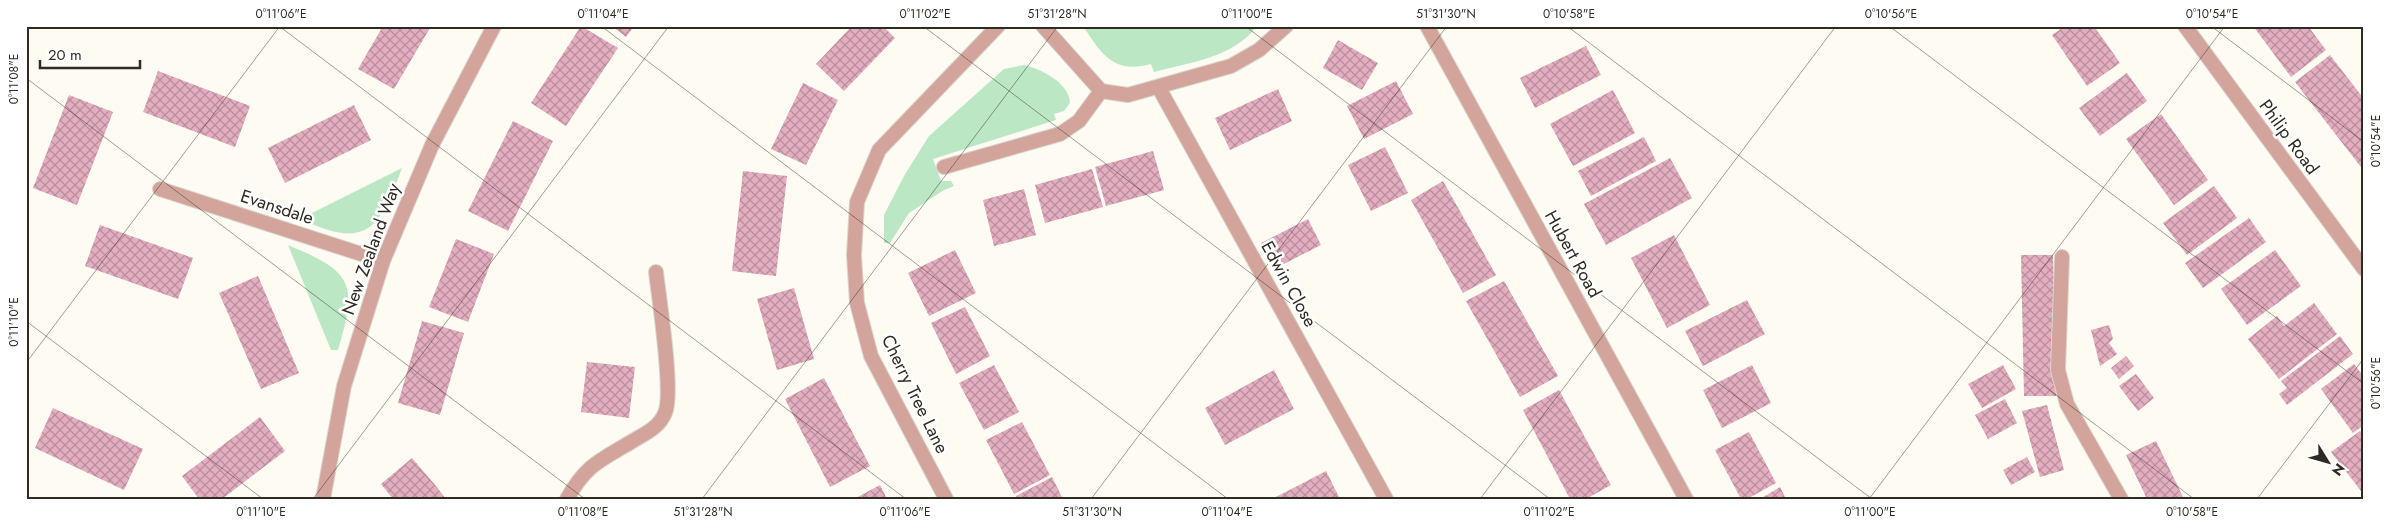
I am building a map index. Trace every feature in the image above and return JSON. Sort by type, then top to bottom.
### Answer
[{"type":"street","name":"New Zealand Way","points":[[323,499],[344,386],[383,261],[432,146],[494,26]]},
{"type":"street","name":"Cherry Tree Lane","points":[[946,499],[871,356],[857,303],[854,255],[857,202],[879,150],[998,26]]},
{"type":"street","points":[[1043,26],[1101,91],[1128,95],[1231,66],[1259,50],[1286,26]]},
{"type":"street","name":"Hubert Road","points":[[1427,26],[1686,499]]},
{"type":"street","name":"Philip Road","points":[[2185,26],[2364,269]]},
{"type":"street","name":"Edwin Close","points":[[1158,88],[1386,499]]},
{"type":"street","points":[[944,167],[1060,134],[1080,121],[1101,91]]},
{"type":"street","name":"Evansdale","points":[[160,189],[383,261]]},
{"type":"street","points":[[2062,257],[2058,370],[2060,379],[2067,404],[2121,499]]},
{"type":"street","points":[[567,499],[576,482],[588,468],[599,459],[648,432],[659,423],[666,412],[668,390],[656,272]]},
{"type":"green space","points":[[1083,26],[1257,26],[1247,37],[1224,52],[1154,72],[1151,64],[1127,66],[1110,60],[1096,46]]},
{"type":"green space","points":[[1024,65],[1046,74],[1060,83],[1069,96],[1070,103],[1064,111],[1054,114],[1056,120],[933,159],[941,181],[951,181],[954,186],[944,190],[909,213],[890,243],[884,243],[884,215],[904,176],[929,136],[1004,69]]},
{"type":"green space","points":[[402,168],[386,206],[377,220],[368,228],[356,233],[341,233],[300,219]]},
{"type":"green space","points":[[288,245],[326,263],[338,272],[345,282],[348,294],[348,309],[338,350],[331,350]]},
{"type":"building","points":[[383,26],[430,28],[394,89],[358,69]]},
{"type":"building","points":[[581,26],[618,48],[566,126],[531,103]]},
{"type":"building","points":[[612,26],[634,26],[626,37]]},
{"type":"building","points":[[852,26],[883,26],[895,38],[844,91],[816,64]]},
{"type":"building","points":[[2065,26],[2094,26],[2120,63],[2087,86],[2052,35]]},
{"type":"building","points":[[2253,26],[2308,26],[2326,50],[2291,77]]},
{"type":"building","points":[[1338,40],[1378,63],[1362,90],[1323,68]]},
{"type":"building","points":[[1586,46],[1601,75],[1535,108],[1520,78]]},
{"type":"building","points":[[2330,55],[2364,99],[2364,171],[2295,82]]},
{"type":"building","points":[[158,71],[250,106],[235,147],[143,112]]},
{"type":"building","points":[[2127,73],[2147,101],[2100,136],[2079,108]]},
{"type":"building","points":[[1396,81],[1413,114],[1364,139],[1347,106]]},
{"type":"building","points":[[803,83],[838,100],[806,165],[771,149]]},
{"type":"building","points":[[1278,89],[1292,121],[1230,150],[1215,118]]},
{"type":"building","points":[[1613,90],[1635,133],[1573,166],[1550,124]]},
{"type":"building","points":[[69,95],[113,112],[77,205],[33,188]]},
{"type":"building","points":[[354,105],[371,140],[285,183],[268,148]]},
{"type":"building","points":[[2161,114],[2208,180],[2174,205],[2126,139]]},
{"type":"building","points":[[513,121],[553,141],[508,231],[468,211]]},
{"type":"building","points":[[1644,137],[1656,161],[1591,196],[1578,171]]},
{"type":"building","points":[[1385,147],[1408,193],[1371,211],[1348,165]]},
{"type":"building","points":[[1153,151],[1164,190],[1106,206],[1095,167]]},
{"type":"building","points":[[1670,158],[1692,198],[1606,245],[1584,204]]},
{"type":"building","points":[[1092,169],[1103,207],[1045,223],[1035,185]]},
{"type":"building","points":[[743,171],[787,176],[776,276],[732,271]]},
{"type":"building","points":[[1443,181],[1496,275],[1463,293],[1411,200]]},
{"type":"building","points":[[2214,186],[2237,218],[2187,255],[2163,223]]},
{"type":"building","points":[[1024,189],[1036,235],[994,246],[983,200]]},
{"type":"building","points":[[2249,218],[2266,242],[2203,288],[2185,263]]},
{"type":"building","points":[[1308,219],[1321,245],[1274,269],[1261,243]]},
{"type":"building","points":[[100,225],[193,258],[178,299],[85,266]]},
{"type":"building","points":[[1674,235],[1710,305],[1667,328],[1631,258]]},
{"type":"building","points":[[456,239],[494,254],[468,322],[429,307]]},
{"type":"building","points":[[955,250],[976,293],[929,316],[908,273]]},
{"type":"building","points":[[2275,250],[2301,286],[2247,325],[2221,289]]},
{"type":"building","points":[[2021,255],[2053,255],[2056,396],[2024,396]]},
{"type":"building","points":[[258,276],[299,373],[261,389],[219,293]]},
{"type":"building","points":[[1504,281],[1558,376],[1520,397],[1466,301]]},
{"type":"building","points":[[794,288],[814,359],[777,370],[757,299]]},
{"type":"building","points":[[1747,300],[1765,334],[1703,366],[1685,331]]},
{"type":"building","points":[[2314,303],[2337,334],[2279,379],[2248,339],[2277,316],[2284,326]]},
{"type":"building","points":[[965,307],[990,356],[956,374],[931,323]]},
{"type":"building","points":[[422,321],[464,333],[440,415],[398,403]]},
{"type":"building","points":[[2109,325],[2113,339],[2109,343],[2117,354],[2100,366],[2091,330]]},
{"type":"building","points":[[2340,336],[2353,354],[2287,405],[2279,394],[2287,388],[2281,381]]},
{"type":"building","points":[[2126,356],[2134,366],[2119,379],[2111,368]]},
{"type":"building","points":[[587,362],[635,367],[629,418],[581,412]]},
{"type":"building","points":[[2354,364],[2364,377],[2364,425],[2353,433],[2321,389]]},
{"type":"building","points":[[994,365],[1019,412],[984,430],[959,383]]},
{"type":"building","points":[[1752,365],[1771,403],[1722,428],[1703,390]]},
{"type":"building","points":[[2003,365],[2016,389],[1982,408],[1968,384]]},
{"type":"building","points":[[1274,370],[1294,409],[1225,445],[1205,408]]},
{"type":"building","points":[[2136,374],[2154,398],[2138,411],[2119,386]]},
{"type":"building","points":[[824,378],[870,466],[830,487],[785,399]]},
{"type":"building","points":[[1559,390],[1611,485],[1586,499],[1570,499],[1523,410]]},
{"type":"building","points":[[2005,399],[2017,423],[1988,439],[1975,415]]},
{"type":"building","points":[[2047,405],[2064,470],[2040,477],[2022,411]]},
{"type":"building","points":[[53,408],[143,449],[124,490],[35,448]]},
{"type":"building","points":[[260,417],[285,451],[222,499],[199,499],[182,476]]},
{"type":"building","points":[[1022,422],[1050,475],[1014,494],[986,440]]},
{"type":"building","points":[[2360,431],[2364,435],[2364,489],[2361,491],[2331,452]]},
{"type":"building","points":[[1749,432],[1776,483],[1747,499],[1741,499],[1715,450]]},
{"type":"building","points":[[2156,441],[2184,499],[2147,499],[2126,455]]},
{"type":"building","points":[[2027,457],[2035,472],[2011,485],[2003,470]]},
{"type":"building","points":[[412,458],[446,499],[393,499],[381,484]]},
{"type":"building","points":[[1326,471],[1340,499],[1272,499],[1303,483]]},
{"type":"building","points":[[1052,477],[1063,499],[1018,499],[1016,496]]},
{"type":"building","points":[[880,485],[887,499],[854,499]]},
{"type":"building","points":[[1780,487],[1786,499],[1760,499]]}]
